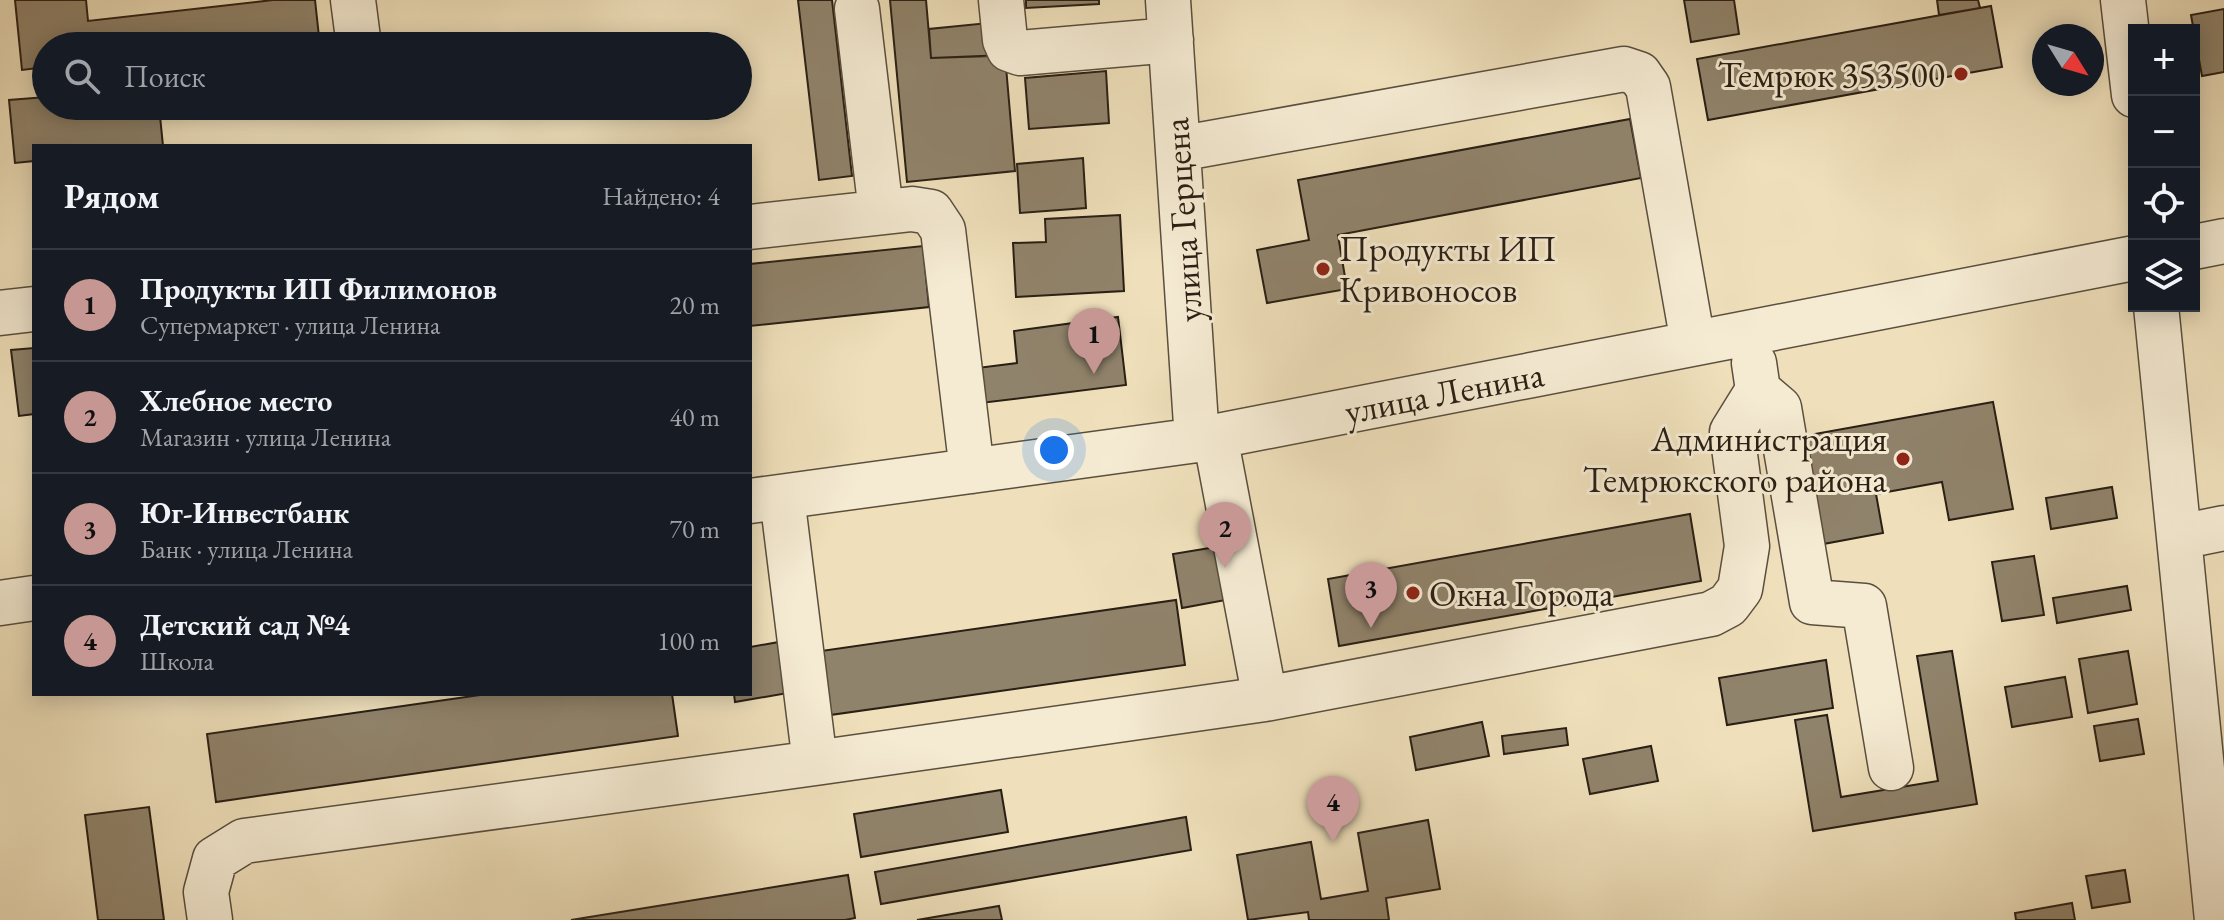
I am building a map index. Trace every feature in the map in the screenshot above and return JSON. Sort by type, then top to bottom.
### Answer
[{"type":"street","points":[[353,0],[357,32]]},
{"type":"street","points":[[1001,0],[1005,40],[1009,49],[1020,53],[1169,20]]},
{"type":"street","points":[[2123,0],[2128,43]]},
{"type":"street","points":[[857,9],[881,212]]},
{"type":"street","name":"улица Герцена","points":[[1169,20],[1178,149],[1206,438],[1265,699]]},
{"type":"street","points":[[1178,149],[1624,69],[1639,74],[1648,87],[1693,343]]},
{"type":"street","points":[[752,227],[912,209],[931,212],[943,230],[972,471]]},
{"type":"street","points":[[2200,246],[2224,241]]},
{"type":"street","name":"улица Ленина","points":[[766,499],[1206,438],[2128,259]]},
{"type":"street","points":[[0,313],[32,309]]},
{"type":"street","points":[[2157,312],[2217,920]]},
{"type":"street","points":[[1749,333],[1758,390],[1779,408],[1812,602],[1864,606],[1891,768]]},
{"type":"street","points":[[210,920],[206,892],[215,859],[244,841],[1265,699],[1711,614],[1728,605],[1740,589],[1747,546],[1732,432],[1758,390]]},
{"type":"street","points":[[766,499],[815,763]]},
{"type":"street","points":[[2180,537],[2224,528]]},
{"type":"street","points":[[0,603],[32,598]]},
{"type":"building","points":[[15,0],[86,0],[88,21],[273,0],[315,0],[318,32],[32,32],[32,69],[22,70]]},
{"type":"building","points":[[798,0],[832,0],[852,176],[819,180]]},
{"type":"building","points":[[890,0],[926,0],[931,58],[1005,55],[1015,171],[907,182]]},
{"type":"building","points":[[1026,0],[1099,0],[1099,4],[1026,8]]},
{"type":"building","points":[[1684,0],[1734,0],[1739,34],[1691,42]]},
{"type":"building","points":[[1937,0],[1978,0],[1980,8],[1939,15]]},
{"type":"building","points":[[1991,6],[2002,67],[1708,120],[1697,59]]},
{"type":"building","points":[[2224,9],[2224,72],[2202,76],[2200,24],[2193,24],[2191,15]]},
{"type":"building","points":[[988,23],[991,56],[931,58],[929,29]]},
{"type":"building","points":[[1106,71],[1109,123],[1029,129],[1025,78]]},
{"type":"building","points":[[32,98],[32,120],[160,120],[163,144],[32,144],[32,161],[15,163],[9,100]]},
{"type":"building","points":[[1630,119],[1641,178],[1338,235],[1347,289],[1267,303],[1257,250],[1309,240],[1298,180]]},
{"type":"building","points":[[1083,158],[1086,208],[1020,213],[1017,164]]},
{"type":"building","points":[[1120,215],[1124,291],[1016,297],[1013,243],[1046,242],[1045,219]]},
{"type":"building","points":[[923,246],[929,307],[752,326],[752,264]]},
{"type":"building","points":[[1118,317],[1126,385],[981,403],[977,368],[1017,363],[1014,331]]},
{"type":"building","points":[[32,348],[32,414],[19,416],[11,350]]},
{"type":"building","name":"Администрация Темрюкского района","points":[[1993,402],[2013,509],[1949,520],[1942,482],[1876,494],[1883,533],[1818,545],[1798,437]]},
{"type":"building","points":[[2112,487],[2117,518],[2051,529],[2046,498]]},
{"type":"building","points":[[1690,514],[1701,581],[1339,646],[1328,579]]},
{"type":"building","points":[[1222,546],[1231,599],[1182,608],[1173,554]]},
{"type":"building","points":[[2034,556],[2044,615],[2002,621],[1992,562]]},
{"type":"building","points":[[2127,586],[2131,610],[2057,623],[2053,598]]},
{"type":"building","points":[[1176,600],[1185,665],[823,716],[814,652]]},
{"type":"building","points":[[779,642],[788,693],[735,702],[734,696],[752,696],[752,647]]},
{"type":"building","points":[[1952,651],[1977,804],[1813,831],[1795,720],[1827,715],[1841,797],[1938,781],[1917,656]]},
{"type":"building","points":[[2128,651],[2137,704],[2088,713],[2079,659]]},
{"type":"building","points":[[1826,660],[1833,708],[1727,725],[1719,678]]},
{"type":"building","points":[[2065,677],[2072,717],[2012,727],[2005,687]]},
{"type":"building","points":[[473,696],[672,696],[678,736],[216,802],[207,734]]},
{"type":"building","points":[[2138,719],[2144,754],[2100,761],[2094,726]]},
{"type":"building","points":[[1482,722],[1489,756],[1416,770],[1410,737]]},
{"type":"building","points":[[1566,728],[1568,745],[1504,754],[1502,736]]},
{"type":"building","points":[[1651,746],[1658,781],[1590,794],[1583,759]]},
{"type":"building","points":[[1001,790],[1008,832],[861,857],[854,814]]},
{"type":"building","points":[[149,807],[164,920],[98,920],[85,815]]},
{"type":"building","points":[[1186,817],[1191,850],[881,904],[875,872]]},
{"type":"building","points":[[1428,820],[1440,889],[1386,898],[1389,920],[1309,920],[1308,912],[1248,920],[1237,855],[1311,842],[1321,899],[1368,891],[1358,833]]},
{"type":"building","points":[[2125,870],[2130,902],[2092,908],[2086,876]]},
{"type":"building","points":[[848,875],[855,918],[845,920],[571,920]]},
{"type":"building","points":[[2072,903],[2075,920],[2016,920],[2015,913]]},
{"type":"building","points":[[999,906],[1002,920],[917,920]]},
{"type":"place","name":"Темрюк 353500","points":[[1961,74]]},
{"type":"place","name":"Продукты ИП Кривоносов","points":[[1323,269]]},
{"type":"place","name":"Продукты ИП Филимонов","points":[[1094,374]]},
{"type":"place","name":"Администрация Темрюкского района","points":[[1903,459]]},
{"type":"place","name":"Хлебное место","points":[[1225,568]]},
{"type":"place","name":"Окна Города","points":[[1413,593]]},
{"type":"place","name":"Юг-Инвестбанк","points":[[1371,628]]},
{"type":"place","name":"Детский сад №4","points":[[1333,842]]}]
